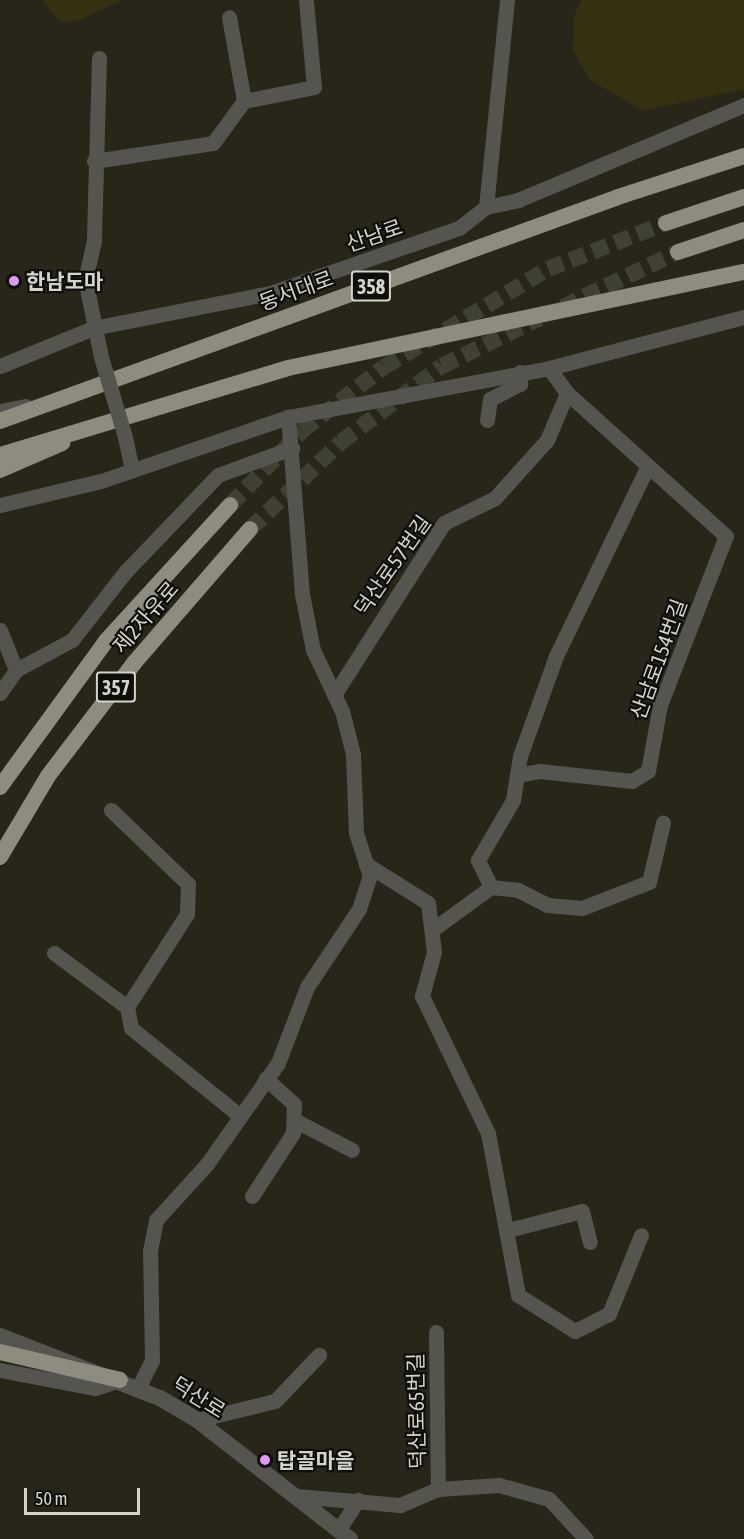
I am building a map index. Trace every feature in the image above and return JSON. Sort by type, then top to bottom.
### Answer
[{"type":"highway","name":"동서대로","points":[[0,421],[618,197],[744,156]]},
{"type":"highway","points":[[666,223],[744,197]]},
{"type":"highway","points":[[678,252],[744,230]]},
{"type":"highway","points":[[0,455],[95,424],[288,368],[744,272]]},
{"type":"highway","points":[[0,470],[33,459],[95,424]]},
{"type":"highway","name":"제2자유로","points":[[0,787],[106,641],[230,505]]},
{"type":"highway","name":"제2자유로","points":[[0,857],[48,776],[134,663],[250,530]]},
{"type":"highway","points":[[0,1352],[120,1380]]},
{"type":"street","points":[[94,160],[213,143],[244,101],[314,87],[306,0]]},
{"type":"street","points":[[507,0],[486,207],[518,200],[744,105]]},
{"type":"street","points":[[229,17],[244,101]]},
{"type":"street","points":[[99,58],[94,160],[94,241],[85,279],[93,328],[125,437],[132,470]]},
{"type":"street","name":"산남로","points":[[0,366],[93,328],[270,293],[459,228],[486,207]]},
{"type":"street","points":[[0,505],[132,470],[288,417],[549,368],[744,317]]},
{"type":"street","name":"산남로154번길","points":[[517,775],[539,771],[632,781],[648,771],[660,705],[726,536],[567,393],[549,368]]},
{"type":"street","points":[[487,420],[490,399],[520,384],[520,372]]},
{"type":"street","name":"덕산로57번길","points":[[334,695],[444,523],[495,498],[547,440],[567,393]]},
{"type":"street","points":[[0,411],[64,398]]},
{"type":"street","points":[[138,1388],[152,1362],[150,1251],[156,1220],[207,1164],[266,1079],[290,1040],[307,987],[359,909],[370,876],[356,833],[353,754],[334,695],[313,650],[302,594],[288,417]]},
{"type":"street","points":[[0,693],[16,670],[72,640],[126,571],[218,475],[292,448]]},
{"type":"street","points":[[491,887],[478,860],[513,800],[517,775],[556,656],[648,466]]},
{"type":"street","points":[[0,630],[16,670]]},
{"type":"street","points":[[111,810],[188,884],[187,914],[127,1007]]},
{"type":"street","points":[[432,930],[491,887],[518,890],[547,905],[582,908],[649,882],[663,823]]},
{"type":"street","points":[[366,864],[428,903],[434,952],[422,996],[488,1133],[508,1230],[518,1295],[575,1331],[609,1314],[641,1235]]},
{"type":"street","points":[[54,953],[127,1007],[131,1028],[240,1116]]},
{"type":"street","points":[[252,1196],[293,1132],[294,1104],[266,1079]]},
{"type":"street","points":[[294,1120],[352,1150]]},
{"type":"street","points":[[508,1230],[582,1211],[590,1242]]},
{"type":"street","name":"덕산로65번길","points":[[436,1332],[438,1489]]},
{"type":"street","name":"덕산로","points":[[0,1336],[120,1380],[197,1420],[345,1534]]},
{"type":"street","points":[[197,1420],[275,1401],[319,1355]]},
{"type":"street","points":[[0,1370],[95,1388],[120,1380]]},
{"type":"street","name":"덕산로65번길","points":[[297,1496],[400,1505],[438,1489],[499,1485],[549,1500],[586,1539]]},
{"type":"street","points":[[345,1534],[358,1500]]},
{"type":"shaded area","points":[[42,0],[123,0],[80,20],[61,22]]},
{"type":"shaded area","points":[[582,0],[744,0],[744,89],[643,111],[590,80],[573,50],[574,16]]},
{"type":"tunnel","points":[[230,505],[302,431],[384,367],[548,269],[666,223]]},
{"type":"tunnel","points":[[563,307],[678,252]]},
{"type":"tunnel","points":[[250,529],[341,442],[442,366],[540,318]]},
{"type":"place","name":"한남도마","points":[[14,281]]},
{"type":"place","name":"탑골마을","points":[[265,1460]]}]
